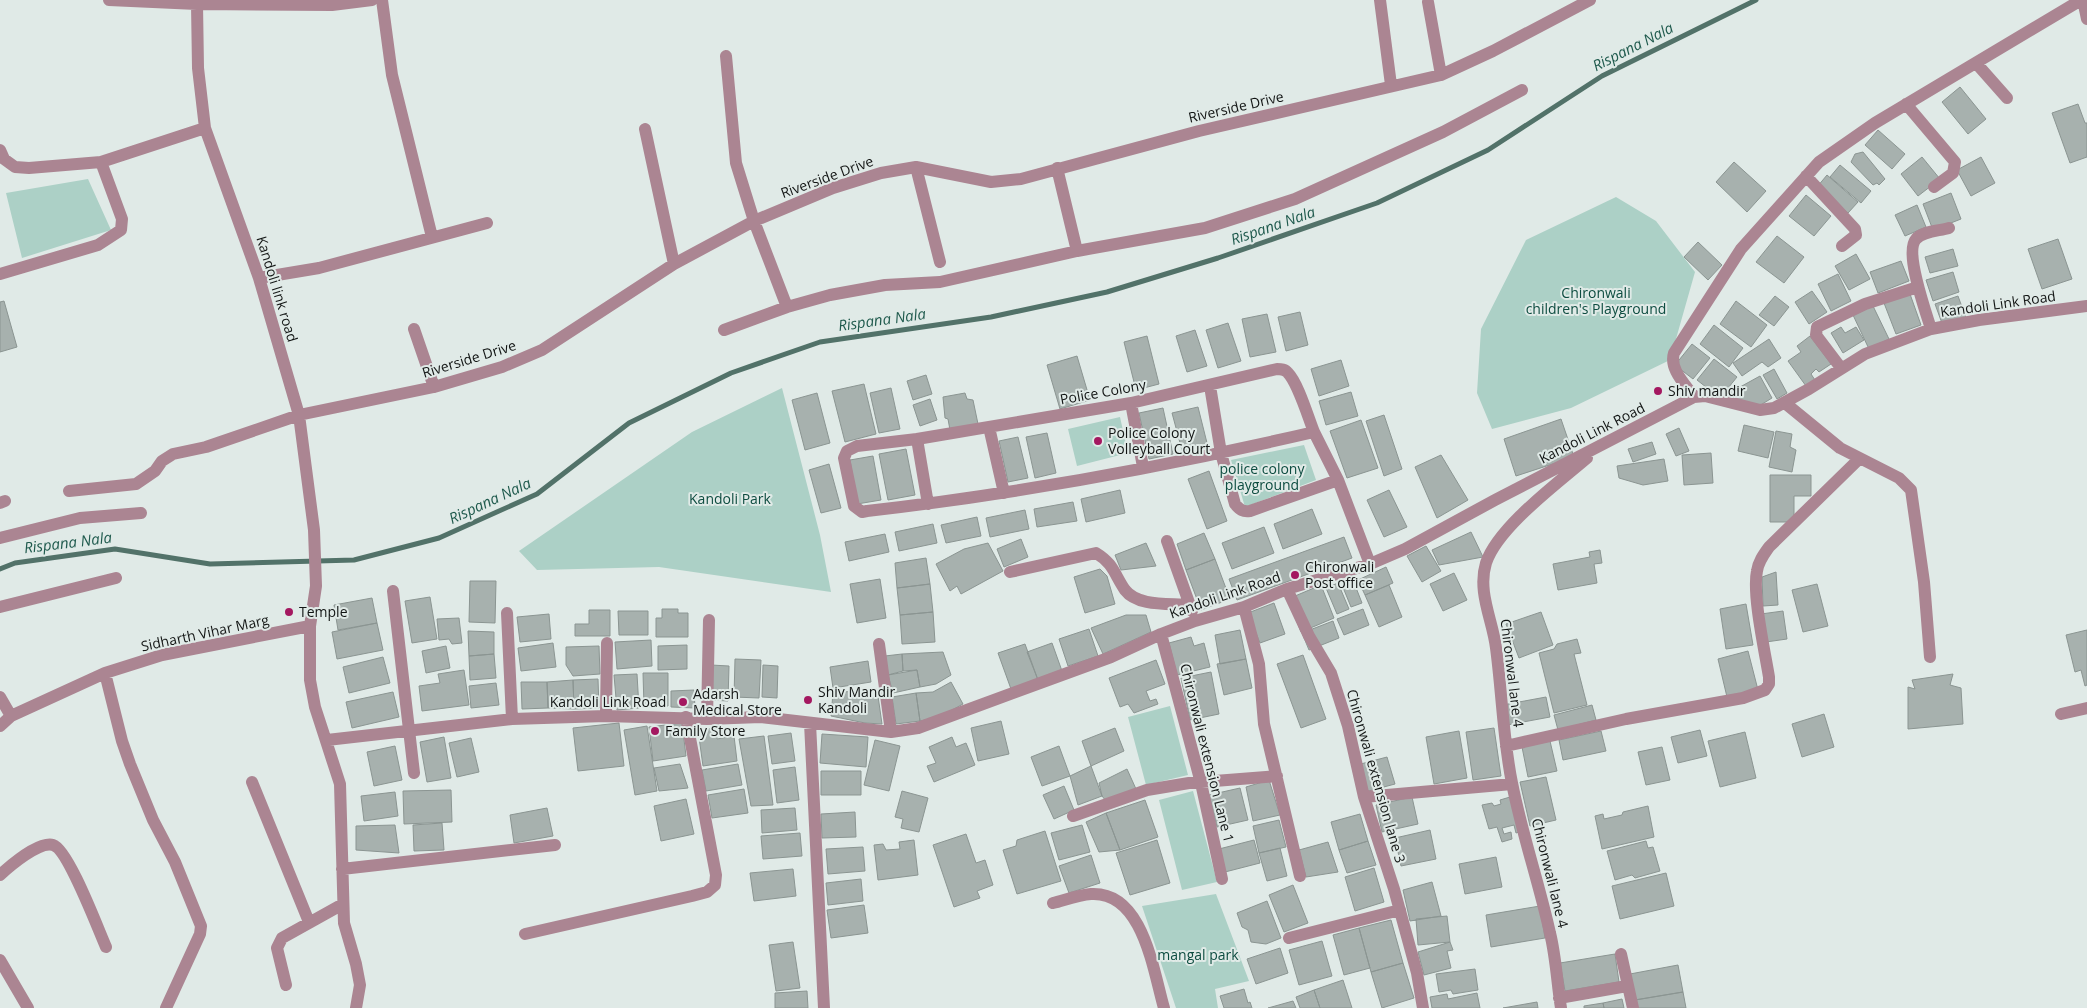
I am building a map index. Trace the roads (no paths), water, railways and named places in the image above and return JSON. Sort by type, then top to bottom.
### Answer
[{"type":"street","points":[[109,0],[197,4],[330,3],[372,0]]},
{"type":"street","points":[[382,0],[392,75],[432,237]]},
{"type":"street","points":[[1380,0],[1391,86]]},
{"type":"street","name":"Riverside Drive","points":[[69,492],[136,484],[173,454],[206,447],[299,415],[434,387],[502,368],[542,350],[674,264],[754,221],[833,188],[881,173],[916,167],[991,182],[1021,179],[1199,130],[1441,75],[1493,51],[1590,0]]},
{"type":"street","points":[[1694,397],[1674,367],[1672,360],[1674,352],[1741,249],[1819,162],[1875,123],[2082,0],[2087,19]]},
{"type":"street","points":[[1428,2],[1441,75]]},
{"type":"street","name":"Kandoli link road","points":[[197,4],[198,68],[205,128],[218,158],[259,278],[299,415],[314,530],[316,586],[310,626]]},
{"type":"street","points":[[726,56],[736,163],[754,221],[787,307]]},
{"type":"street","points":[[1976,63],[2007,98]]},
{"type":"street","points":[[724,330],[787,307],[830,294],[885,285],[940,282],[1076,251],[1205,228],[1295,199],[1443,132],[1522,90]]},
{"type":"street","points":[[1906,104],[1955,162],[1953,173],[1934,187]]},
{"type":"street","points":[[0,150],[4,159],[15,167],[29,168],[100,162],[205,128]]},
{"type":"street","points":[[644,129],[674,264]]},
{"type":"street","points":[[0,274],[98,245],[121,230],[122,220],[100,162]]},
{"type":"street","points":[[916,167],[940,262]]},
{"type":"street","points":[[1057,168],[1076,251]]},
{"type":"street","points":[[1806,176],[1855,229],[1856,235],[1842,246]]},
{"type":"street","points":[[259,278],[319,268],[487,223]]},
{"type":"street","points":[[1931,329],[1918,287],[1912,250],[1914,242],[1918,237],[1949,228]]},
{"type":"street","points":[[1841,368],[1816,335],[1817,327],[1865,304],[1918,287]]},
{"type":"street","name":"Kandoli Link Road","points":[[326,740],[512,719],[606,716],[707,719],[761,718],[891,732],[918,728],[1084,668],[1195,621],[1244,607],[1287,589],[1370,564],[1406,549],[1694,397],[1705,396],[1760,410],[1774,408],[1865,354],[1931,329],[1980,320],[2087,306]]},
{"type":"street","points":[[414,329],[434,387]]},
{"type":"street","name":"Police Colony","points":[[928,504],[867,511],[858,510],[854,506],[844,458],[847,451],[857,446],[917,439],[1131,403],[1283,369],[1293,380],[1314,432]]},
{"type":"street","points":[[1210,386],[1221,454],[1235,504],[1239,509],[1244,512],[1338,480]]},
{"type":"street","points":[[1131,403],[1143,468]]},
{"type":"street","points":[[1785,403],[1828,439],[1859,459],[1899,478],[1911,490],[1924,582],[1930,657]]},
{"type":"street","points":[[989,427],[1004,493]]},
{"type":"street","points":[[917,439],[928,504],[1004,493],[1221,454],[1314,432],[1338,480],[1370,564]]},
{"type":"street","name":"Chironwal lane 4","points":[[1506,746],[1496,646],[1483,586],[1486,564],[1495,546],[1530,507],[1603,444]]},
{"type":"street","points":[[1506,746],[1626,720],[1744,698],[1765,690],[1769,684],[1769,677],[1756,595],[1756,571],[1769,546],[1859,459]]},
{"type":"street","points":[[0,538],[80,518],[141,513]]},
{"type":"street","points":[[1167,541],[1195,621]]},
{"type":"street","points":[[1010,572],[1096,553],[1111,564],[1126,590],[1133,597],[1148,602],[1189,605]]},
{"type":"street","points":[[0,607],[116,578]]},
{"type":"street","name":"Chironwali extension lane 3","points":[[1287,589],[1310,636],[1331,672],[1348,726],[1364,797],[1400,910],[1417,973],[1420,1007]]},
{"type":"street","points":[[393,591],[414,773]]},
{"type":"street","points":[[1244,607],[1259,664],[1264,724],[1300,876]]},
{"type":"street","points":[[506,614],[512,719]]},
{"type":"street","points":[[707,719],[709,620]]},
{"type":"street","points":[[310,626],[310,680],[315,707],[340,784],[344,923],[360,985],[356,1008]]},
{"type":"street","name":"Sidharth Vihar Marg","points":[[0,726],[11,716],[105,673],[162,655],[310,626]]},
{"type":"street","name":"Chironwali extension Lane 1","points":[[1161,634],[1201,783],[1222,879]]},
{"type":"street","points":[[606,716],[607,643]]},
{"type":"street","points":[[879,644],[891,732]]},
{"type":"street","points":[[105,673],[122,741],[130,764],[153,820],[175,862],[201,926],[200,934],[166,1008]]},
{"type":"street","points":[[0,697],[11,716]]},
{"type":"street","points":[[2061,714],[2087,708]]},
{"type":"street","points":[[524,934],[692,896],[707,892],[715,885],[716,875],[686,717]]},
{"type":"street","points":[[810,723],[824,1008]]},
{"type":"street","name":"Chironwali lane 4","points":[[1506,746],[1512,784],[1551,935],[1560,1003]]},
{"type":"street","points":[[1073,816],[1147,790],[1277,776]]},
{"type":"street","points":[[252,782],[309,922]]},
{"type":"street","points":[[1364,797],[1512,784]]},
{"type":"street","points":[[0,875],[20,859],[43,845],[54,845],[60,849],[69,863],[106,947]]},
{"type":"street","points":[[342,869],[555,845]]},
{"type":"street","points":[[1053,903],[1090,894],[1114,898],[1124,906],[1134,916],[1146,944],[1164,1008]]},
{"type":"street","points":[[286,985],[277,948],[282,938],[343,904]]},
{"type":"street","points":[[1288,938],[1400,910]]},
{"type":"street","points":[[1621,954],[1633,1008]]},
{"type":"street","points":[[0,960],[28,1008]]},
{"type":"street","points":[[1560,1003],[1627,986]]},
{"type":"waterway","name":"Rispana Nala","points":[[0,569],[15,563],[115,549],[210,564],[354,560],[439,538],[537,494],[629,423],[731,373],[820,342],[991,317],[1107,292],[1218,258],[1377,203],[1488,150],[1602,76],[1756,0]]},
{"type":"place","name":"Shiv mandir","points":[[1658,391]]},
{"type":"place","name":"Police Colony Volleyball Court","points":[[1098,441]]},
{"type":"place","name":"Chironwali Post office","points":[[1295,575]]},
{"type":"place","name":"Temple","points":[[289,612]]},
{"type":"place","name":"Shiv Mandir Kandoli","points":[[808,700]]},
{"type":"place","name":"Adarsh Medical Store","points":[[683,702]]},
{"type":"place","name":"Family Store","points":[[655,731]]},
{"type":"park label","name":"Chironwali children's Playground","points":[[1596,302]]},
{"type":"park label","name":"police colony playground","points":[[1262,478]]},
{"type":"park label","name":"Kandoli Park","points":[[730,499]]},
{"type":"park label","name":"mangal park","points":[[1198,955]]}]
